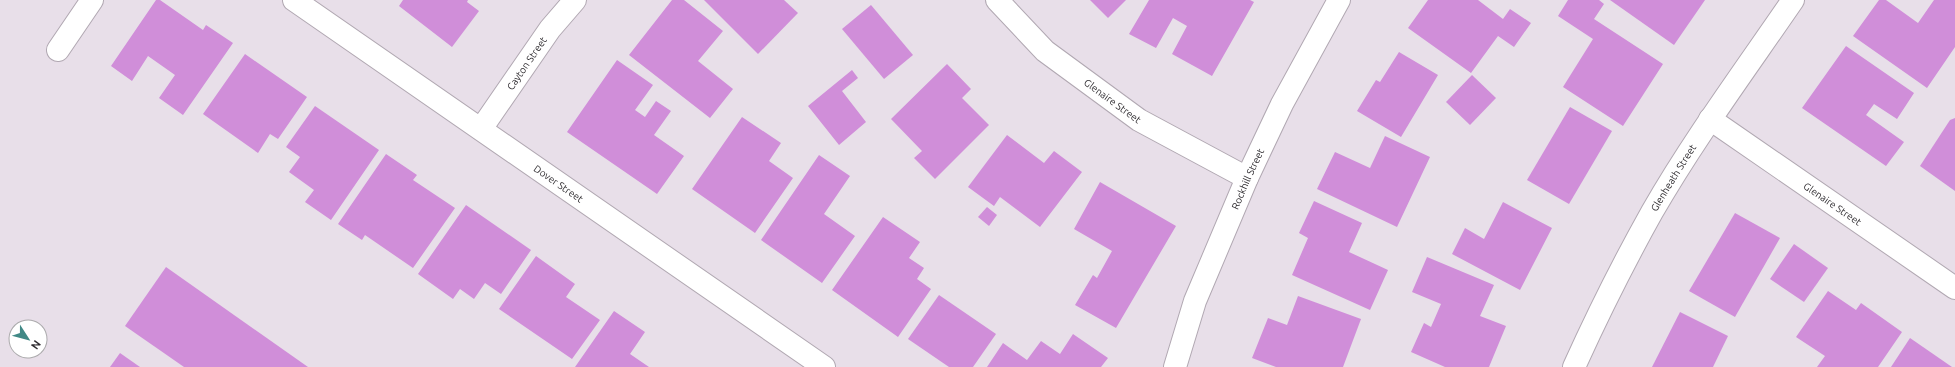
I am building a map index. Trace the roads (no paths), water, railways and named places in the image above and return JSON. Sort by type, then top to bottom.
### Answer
[{"type":"street","points":[[58,50],[92,0]]},
{"type":"street","name":"Dover Street","points":[[294,0],[824,367]]},
{"type":"street","name":"Cayton Street","points":[[481,129],[550,29],[575,0]]},
{"type":"street","name":"Glenaire Street","points":[[997,0],[1045,51],[1139,120],[1247,178]]},
{"type":"street","name":"Rockhill Street","points":[[1175,367],[1195,300],[1247,178],[1282,104],[1339,0]]},
{"type":"street","name":"Glenheath Street","points":[[1574,367],[1594,323],[1652,212],[1710,119],[1793,0]]},
{"type":"street","name":"Glenaire Street","points":[[1710,119],[1955,288]]}]
